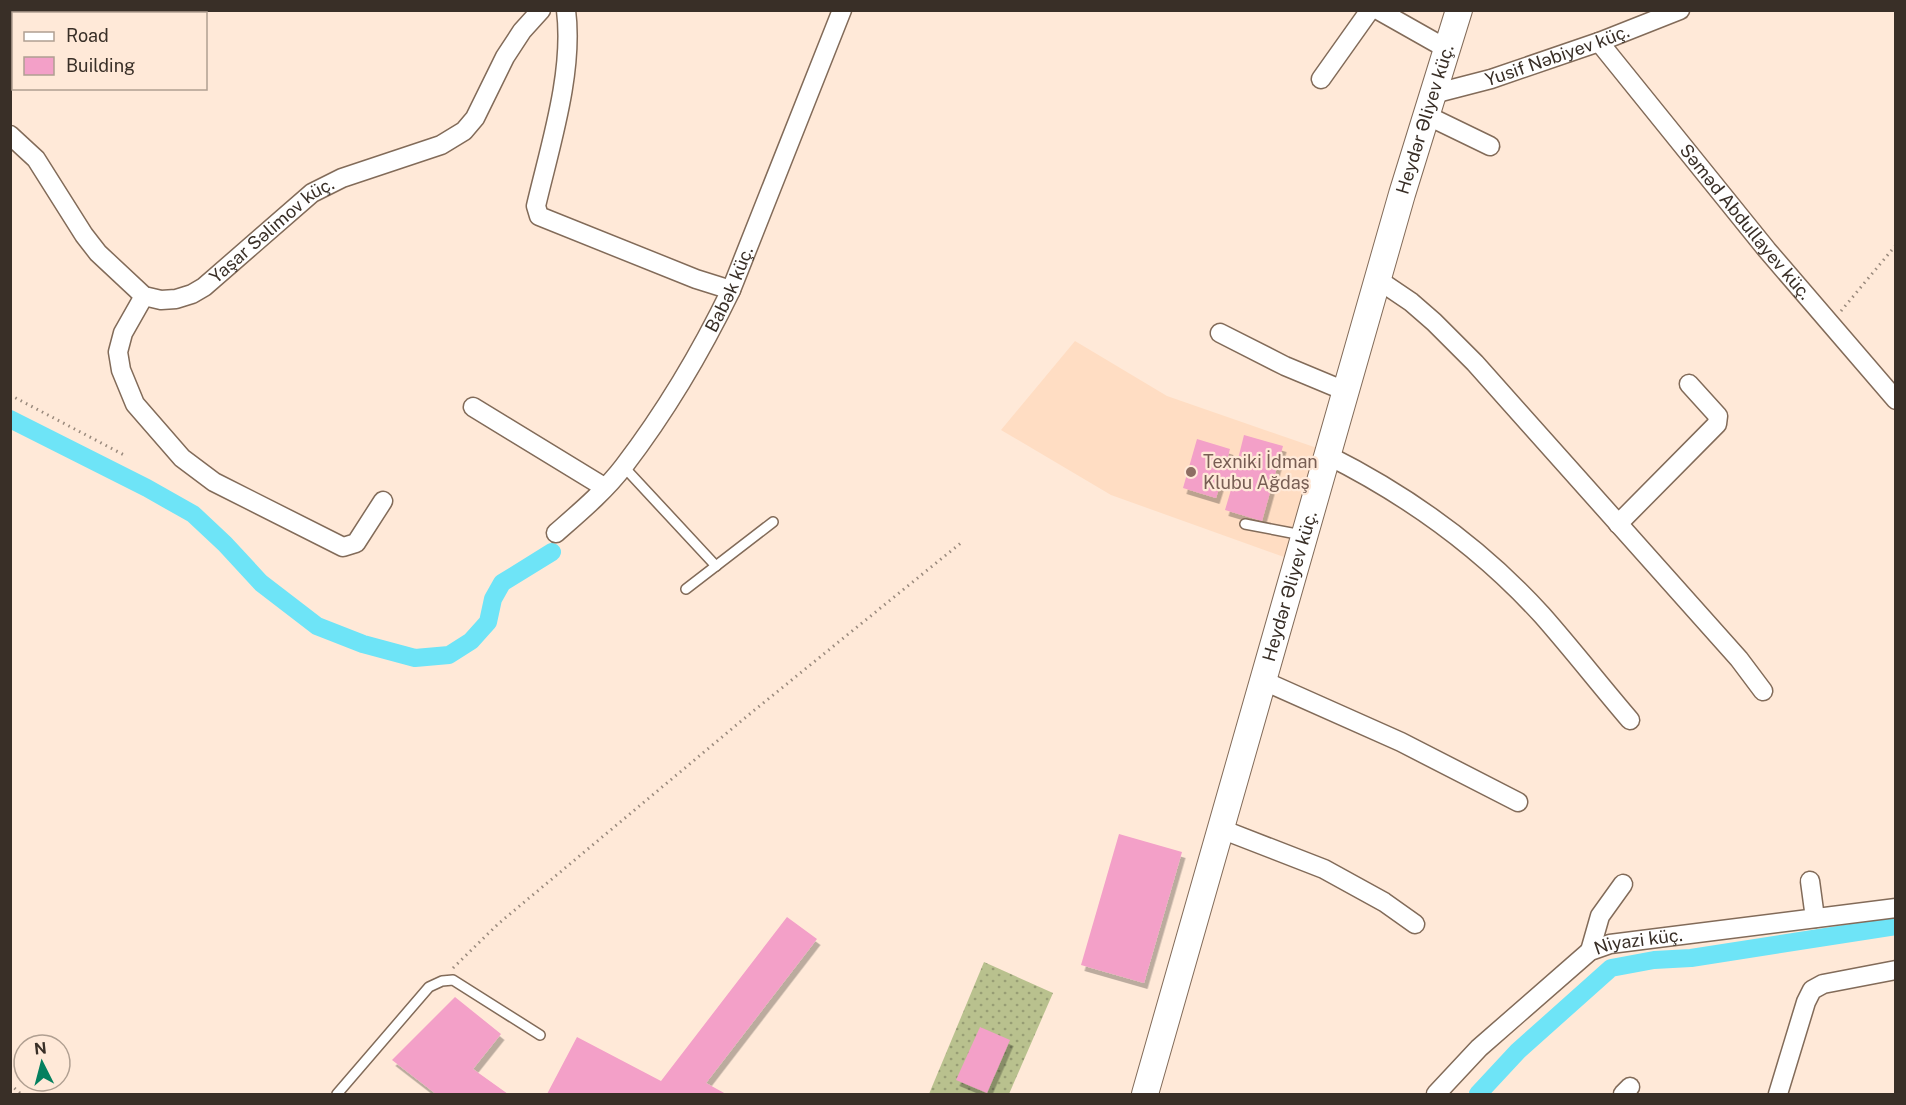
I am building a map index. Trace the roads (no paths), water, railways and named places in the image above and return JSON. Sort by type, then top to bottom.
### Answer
[{"type":"main road","name":"Heydər Əliyev küç.","points":[[1145,1095],[1377,279],[1459,10]]},
{"type":"street","name":"Yaşar Səlimov küç.","points":[[144,297],[161,300],[176,299],[192,294],[228,267],[312,193],[342,178],[441,146],[453,139],[464,131],[475,118],[505,57],[522,31],[540,10]]},
{"type":"street","points":[[566,10],[567,52],[561,96],[536,206],[539,216],[696,279],[731,290]]},
{"type":"street","name":"Babək küç.","points":[[556,533],[583,510],[624,467],[671,398],[710,334],[731,290],[842,10]]},
{"type":"street","points":[[1321,79],[1370,10]]},
{"type":"street","points":[[1378,10],[1447,49]]},
{"type":"street","name":"Yusif Nəbiyev küç.","points":[[1429,105],[1680,10]]},
{"type":"street","name":"Səməd Abdullayev küç.","points":[[1599,42],[1767,250],[1896,400]]},
{"type":"street","points":[[1429,105],[1490,146]]},
{"type":"street","points":[[10,135],[36,159],[98,253],[144,297],[123,333],[118,352],[121,370],[135,404],[183,458],[214,482],[343,547],[356,543],[383,501]]},
{"type":"street","points":[[1377,279],[1434,321],[1475,363],[1739,659],[1763,691]]},
{"type":"street","points":[[1220,333],[1285,366],[1345,391]]},
{"type":"street","points":[[1618,524],[1717,424],[1718,416],[1689,384]]},
{"type":"street","points":[[473,407],[604,487]]},
{"type":"street","points":[[1327,455],[1367,475],[1401,496],[1481,556],[1541,614],[1630,720]]},
{"type":"street","points":[[1264,681],[1401,742],[1518,802]]},
{"type":"street","points":[[1221,830],[1324,869],[1384,902],[1415,924]]},
{"type":"street","points":[[1810,881],[1815,918]]},
{"type":"street","points":[[1590,951],[1600,916],[1623,884]]},
{"type":"street","name":"Niyazi küç.","points":[[1436,1095],[1479,1048],[1590,951],[1610,944],[1896,908]]},
{"type":"street","points":[[1778,1095],[1806,1002],[1812,990],[1823,984],[1896,970]]},
{"type":"lane","points":[[624,467],[716,566]]},
{"type":"lane","points":[[686,588],[773,522]]},
{"type":"lane","points":[[1245,524],[1304,536]]},
{"type":"lane","points":[[337,1095],[429,987],[442,981],[453,980],[540,1035]]},
{"type":"waterway","points":[[10,419],[147,488],[193,514],[261,583],[317,626],[363,644],[415,658],[449,655],[471,641],[488,622],[493,599],[502,583],[552,552]]},
{"type":"waterway","points":[[1478,1094],[1518,1051],[1611,968],[1896,926]]},
{"type":"place","name":"Texniki İdman Klubu Ağdaş","points":[[1191,472]]}]
